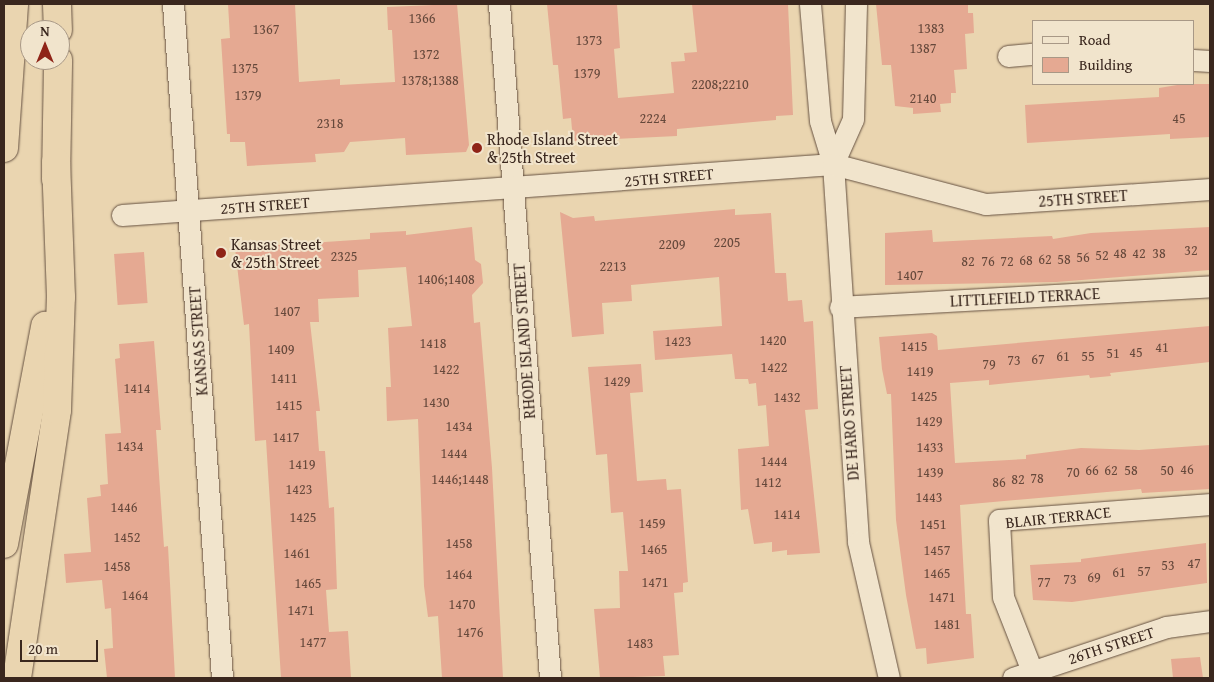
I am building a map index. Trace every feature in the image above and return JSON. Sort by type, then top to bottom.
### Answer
[{"type":"highway","points":[[4,148],[14,4]]},
{"type":"highway","points":[[57,4],[58,20]]},
{"type":"highway","points":[[4,544],[51,292],[58,70]]},
{"type":"highway","points":[[17,678],[56,410],[61,297],[56,162]]},
{"type":"street","name":"KANSAS STREET","points":[[173,4],[190,210],[222,678]]},
{"type":"street","name":"RHODE ISLAND STREET","points":[[498,4],[550,678]]},
{"type":"street","name":"DE HARO STREET","points":[[810,4],[820,121],[833,164],[840,307],[858,542],[889,678]]},
{"type":"street","name":"DE HARO STREET","points":[[833,164],[853,119],[856,4]]},
{"type":"street","points":[[1008,56],[1032,54]]},
{"type":"street","points":[[1194,60],[1210,61]]},
{"type":"street","name":"25TH STREET","points":[[122,215],[513,190],[833,164],[986,204],[1210,189]]},
{"type":"street","name":"LITTLEFIELD TERRACE","points":[[840,307],[1210,286]]},
{"type":"street","name":"BLAIR TERRACE","points":[[1023,675],[1003,597],[999,520],[1210,504]]},
{"type":"street","name":"26TH STREET","points":[[1023,675],[1166,627],[1210,621]]},
{"type":"building","points":[[228,4],[295,4],[299,82],[340,79],[340,85],[395,82],[392,30],[388,30],[387,7],[457,4],[469,145],[466,152],[406,155],[405,138],[350,142],[344,152],[315,154],[316,162],[247,166],[245,142],[230,142],[230,134],[227,134],[221,39],[230,38]]},
{"type":"building","points":[[547,4],[617,4],[620,48],[614,49],[618,98],[674,93],[671,62],[685,61],[684,53],[697,52],[692,4],[788,4],[793,115],[776,116],[776,120],[677,129],[677,136],[573,141],[571,118],[563,119],[558,65],[553,65]]},
{"type":"building","points":[[876,4],[968,4],[968,13],[973,13],[974,33],[965,34],[967,69],[954,70],[956,93],[951,93],[951,103],[940,104],[941,112],[913,114],[913,108],[895,106],[891,65],[882,65]]},
{"type":"building","points":[[1210,84],[1210,137],[1170,139],[1170,134],[1027,143],[1025,105],[1159,97],[1159,88],[1177,85]]},
{"type":"building","points":[[735,209],[735,215],[771,213],[775,273],[786,273],[788,301],[802,300],[804,322],[813,321],[818,409],[805,410],[820,553],[787,555],[787,550],[772,552],[772,542],[754,544],[748,509],[741,510],[738,449],[769,446],[766,405],[758,406],[756,383],[749,384],[748,379],[735,379],[732,354],[655,360],[653,331],[722,326],[719,277],[631,285],[632,301],[602,303],[604,334],[572,337],[560,212],[573,218],[594,216],[595,221]]},
{"type":"building","points":[[472,227],[475,260],[481,264],[483,283],[472,295],[474,323],[480,322],[492,468],[503,678],[442,678],[438,616],[428,617],[424,586],[418,419],[387,421],[386,387],[391,387],[388,328],[412,326],[406,267],[358,270],[359,297],[318,299],[319,322],[310,322],[320,411],[316,411],[319,451],[325,451],[329,508],[334,507],[337,589],[326,590],[329,632],[348,631],[351,678],[281,678],[266,440],[255,441],[249,324],[244,325],[235,248],[370,239],[370,233],[406,231],[406,235]]},
{"type":"building","points":[[1210,227],[1210,270],[1056,282],[885,285],[885,233],[932,230],[933,242],[1052,236],[1053,239],[1091,233]]},
{"type":"building","points":[[144,252],[148,303],[118,305],[114,254]]},
{"type":"building","points":[[1210,326],[1210,362],[1110,373],[1111,376],[1090,378],[1089,375],[989,385],[989,380],[950,383],[955,463],[1026,459],[1026,455],[1081,448],[1139,450],[1210,445],[1210,489],[1142,493],[1141,489],[960,505],[966,614],[971,614],[974,658],[927,664],[926,648],[916,649],[906,595],[896,520],[891,394],[887,394],[879,337],[932,333],[937,336],[938,350]]},
{"type":"building","points":[[154,341],[161,430],[156,430],[164,547],[168,546],[175,678],[107,678],[104,649],[113,648],[111,608],[105,609],[102,580],[66,583],[64,554],[91,552],[87,498],[101,496],[100,485],[108,484],[105,434],[121,433],[115,359],[120,358],[119,344]]},
{"type":"building","points":[[641,364],[643,392],[630,393],[637,481],[666,479],[667,490],[681,489],[688,582],[683,583],[683,592],[674,593],[679,655],[663,656],[665,676],[600,678],[594,609],[620,608],[619,571],[628,571],[623,512],[611,513],[607,454],[596,455],[588,367]]},
{"type":"building","points":[[1206,543],[1207,583],[1072,602],[1033,600],[1030,565],[1081,562],[1081,559]]},
{"type":"building","points":[[1200,657],[1203,678],[1173,678],[1171,659]]},
{"type":"place","name":"Rhode Island Street & 25th Street","points":[[477,148]]},
{"type":"place","name":"Kansas Street & 25th Street","points":[[221,253]]}]
